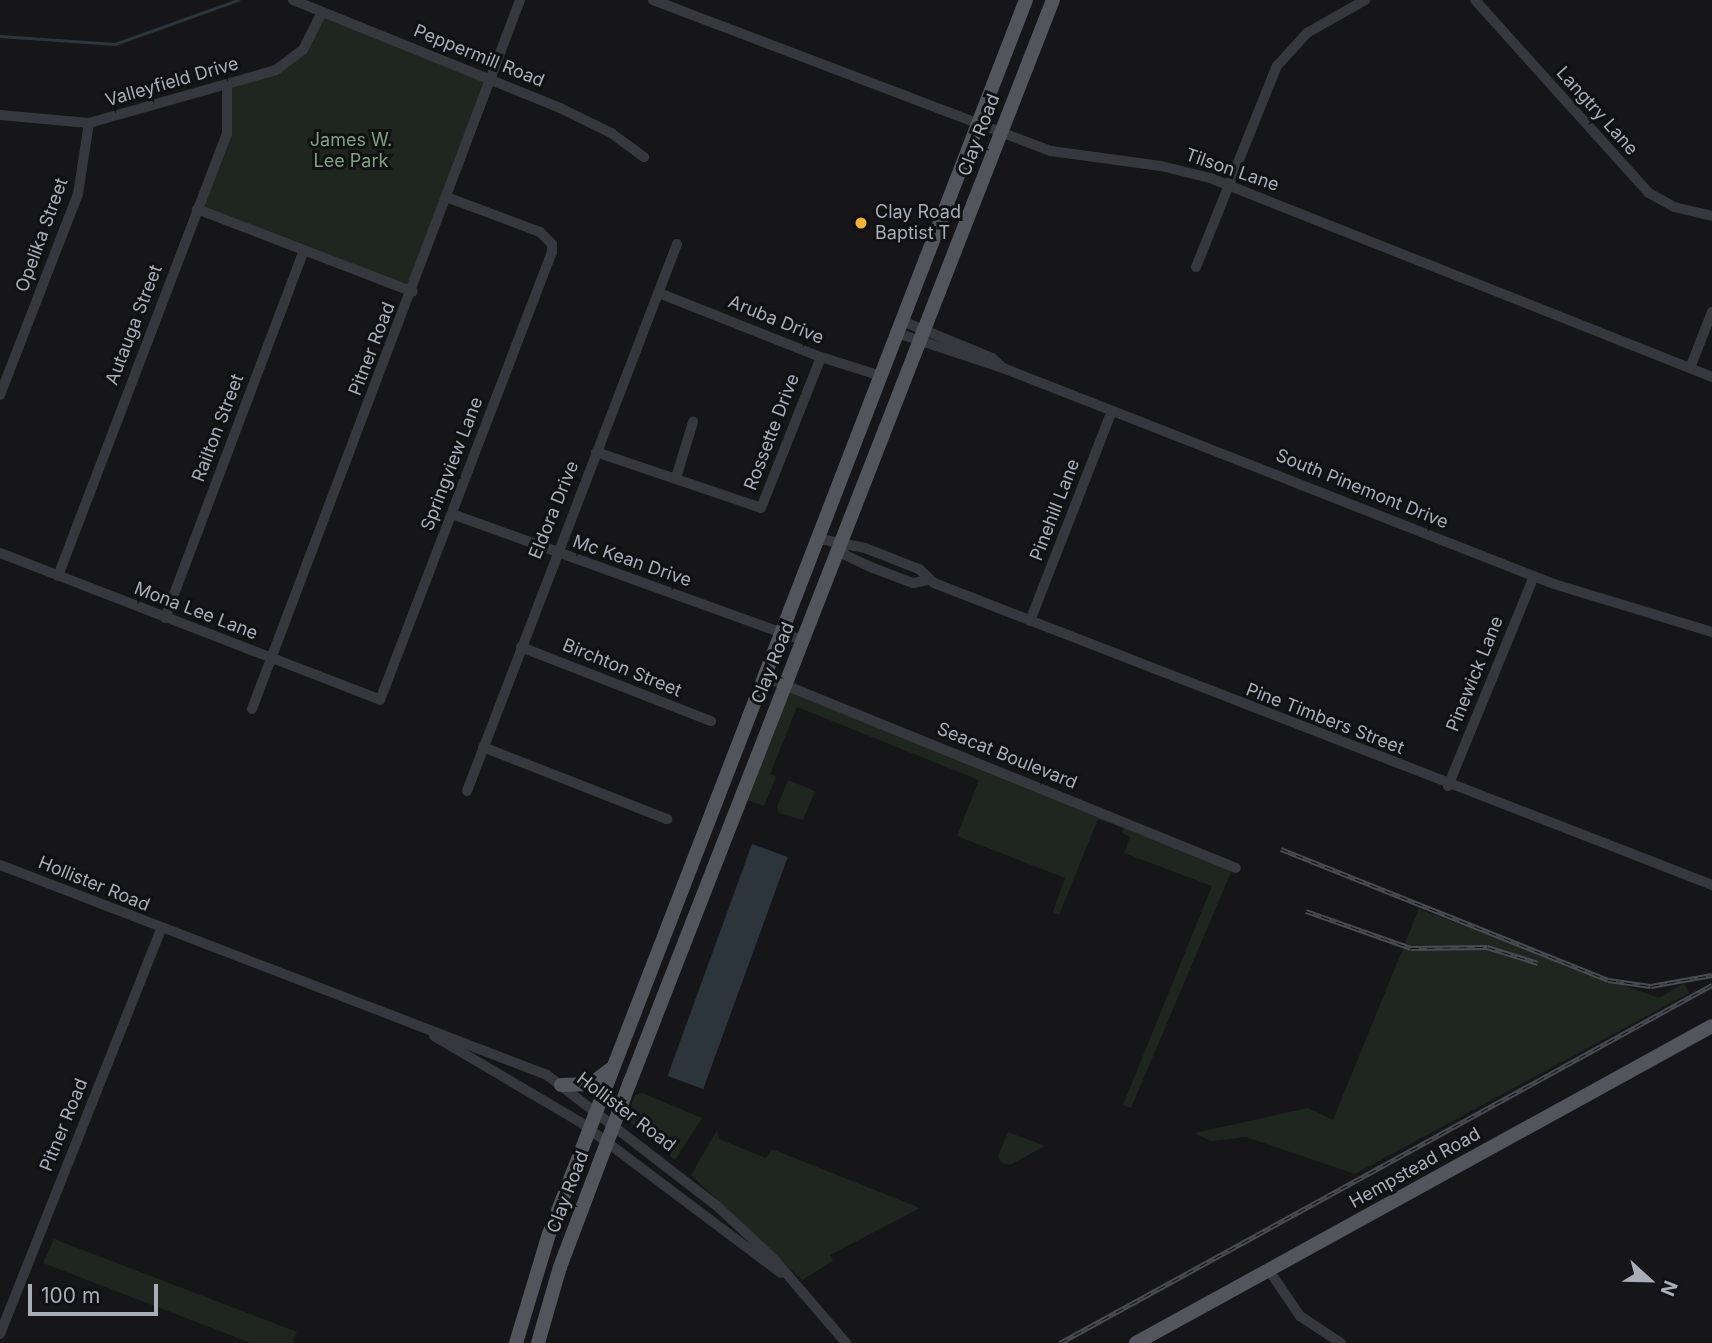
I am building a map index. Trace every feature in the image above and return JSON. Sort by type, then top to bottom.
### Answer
[{"type":"main road","name":"Clay Road","points":[[517,1340],[549,1234],[1026,0]]},
{"type":"main road","name":"Clay Road","points":[[538,1342],[608,1143],[669,982],[1053,0]]},
{"type":"main road","points":[[716,801],[736,809]]},
{"type":"main road","points":[[650,975],[669,982]]},
{"type":"main road","name":"Hempstead Road","points":[[1136,1343],[1712,1026]]},
{"type":"main road","points":[[561,1085],[590,1084],[615,1066]]},
{"type":"main road","points":[[517,1340],[538,1342]]},
{"type":"street","name":"Peppermill Road","points":[[293,0],[489,78],[591,123],[644,157]]},
{"type":"street","name":"Pitner Road","points":[[252,709],[449,198],[489,78],[520,0]]},
{"type":"street","name":"Tilson Lane","points":[[653,0],[1051,151],[1184,170],[1228,185],[1712,377]]},
{"type":"street","points":[[1196,267],[1281,60],[1307,33],[1365,0]]},
{"type":"street","name":"Langtry Lane","points":[[1475,0],[1649,193],[1674,207],[1712,216]]},
{"type":"street","name":"Valleyfield Drive","points":[[0,115],[89,123],[276,71],[296,58],[322,12]]},
{"type":"street","name":"Autauga Street","points":[[58,576],[227,134],[227,84]]},
{"type":"street","name":"Opelika Street","points":[[0,395],[78,194],[89,123]]},
{"type":"street","name":"Springview Lane","points":[[380,700],[552,253],[550,240],[540,232],[449,198]]},
{"type":"street","points":[[197,209],[413,292]]},
{"type":"street","name":"Eldora Drive","points":[[467,791],[555,553],[677,244]]},
{"type":"street","name":"Railton Street","points":[[165,618],[304,250]]},
{"type":"street","name":"Aruba Drive","points":[[659,293],[821,357],[881,376]]},
{"type":"street","points":[[1690,368],[1712,312]]},
{"type":"street","name":"South Pinemont Drive","points":[[900,327],[1534,576],[1712,632]]},
{"type":"street","name":"Rossette Drive","points":[[676,478],[761,508],[821,357]]},
{"type":"street","name":"Pinehill Lane","points":[[1030,621],[1112,411]]},
{"type":"street","points":[[596,452],[676,478],[693,422]]},
{"type":"street","name":"Mc Kean Drive","points":[[452,514],[802,640]]},
{"type":"street","name":"Pine Timbers Street","points":[[820,538],[840,545],[845,555],[873,568],[914,583],[928,580],[1448,786],[1712,885]]},
{"type":"street","name":"Mona Lee Lane","points":[[0,553],[380,700]]},
{"type":"street","name":"Pinewick Lane","points":[[1448,786],[1534,576]]},
{"type":"street","name":"Birchton Street","points":[[521,646],[711,721]]},
{"type":"street","name":"Seacat Boulevard","points":[[765,677],[1236,867]]},
{"type":"street","points":[[484,747],[667,819]]},
{"type":"street","name":"Hollister Road","points":[[0,865],[161,929],[512,1060],[561,1085],[716,1205],[789,1279],[846,1343]]},
{"type":"street","name":"Pitner Road","points":[[0,1334],[161,929]]},
{"type":"street","name":"Hollister Road","points":[[410,1023],[539,1094],[590,1129],[705,1219],[789,1279]]},
{"type":"street","points":[[504,1077],[512,1060]]},
{"type":"street","points":[[705,1219],[716,1205]]},
{"type":"street","points":[[1268,1269],[1300,1316],[1341,1343]]},
{"type":"green space","name":"James W. Lee Park","points":[[322,12],[489,78],[413,292],[197,209],[227,134],[227,84],[287,64]]},
{"type":"green space","points":[[789,692],[1232,870],[1131,1108],[1123,1105],[1212,886],[1124,853],[1130,837],[1122,833],[1123,828],[1098,819],[1059,915],[1053,912],[1065,878],[957,836],[979,780],[797,707],[770,774],[776,777],[764,806],[747,800]]},
{"type":"green space","points":[[788,780],[815,791],[803,820],[779,813],[777,807]]},
{"type":"green space","points":[[1419,909],[1659,998],[1684,983],[1689,993],[1355,1174],[1246,1137],[1211,1141],[1194,1133],[1308,1108],[1333,1120]]},
{"type":"green space","points":[[642,1093],[702,1118],[675,1160],[631,1123],[628,1114],[635,1095]]},
{"type":"green space","points":[[717,1130],[719,1139],[766,1158],[772,1149],[920,1208],[830,1255],[833,1261],[802,1280],[691,1175]]},
{"type":"green space","points":[[1008,1132],[1045,1146],[1010,1165],[1001,1163],[998,1156]]},
{"type":"green space","points":[[54,1239],[297,1332],[292,1343],[251,1343],[43,1263]]},
{"type":"shaded area","points":[[752,844],[788,857],[703,1089],[668,1076]]},
{"type":"waterway","points":[[0,36],[115,44],[238,0]]},
{"type":"railway","points":[[1281,849],[1608,980],[1651,986],[1712,975]]},
{"type":"railway","points":[[1306,911],[1411,948],[1487,947],[1538,963]]},
{"type":"railway","points":[[1060,1343],[1712,985]]},
{"type":"place","name":"Clay Road Baptist T","points":[[861,223]]}]
